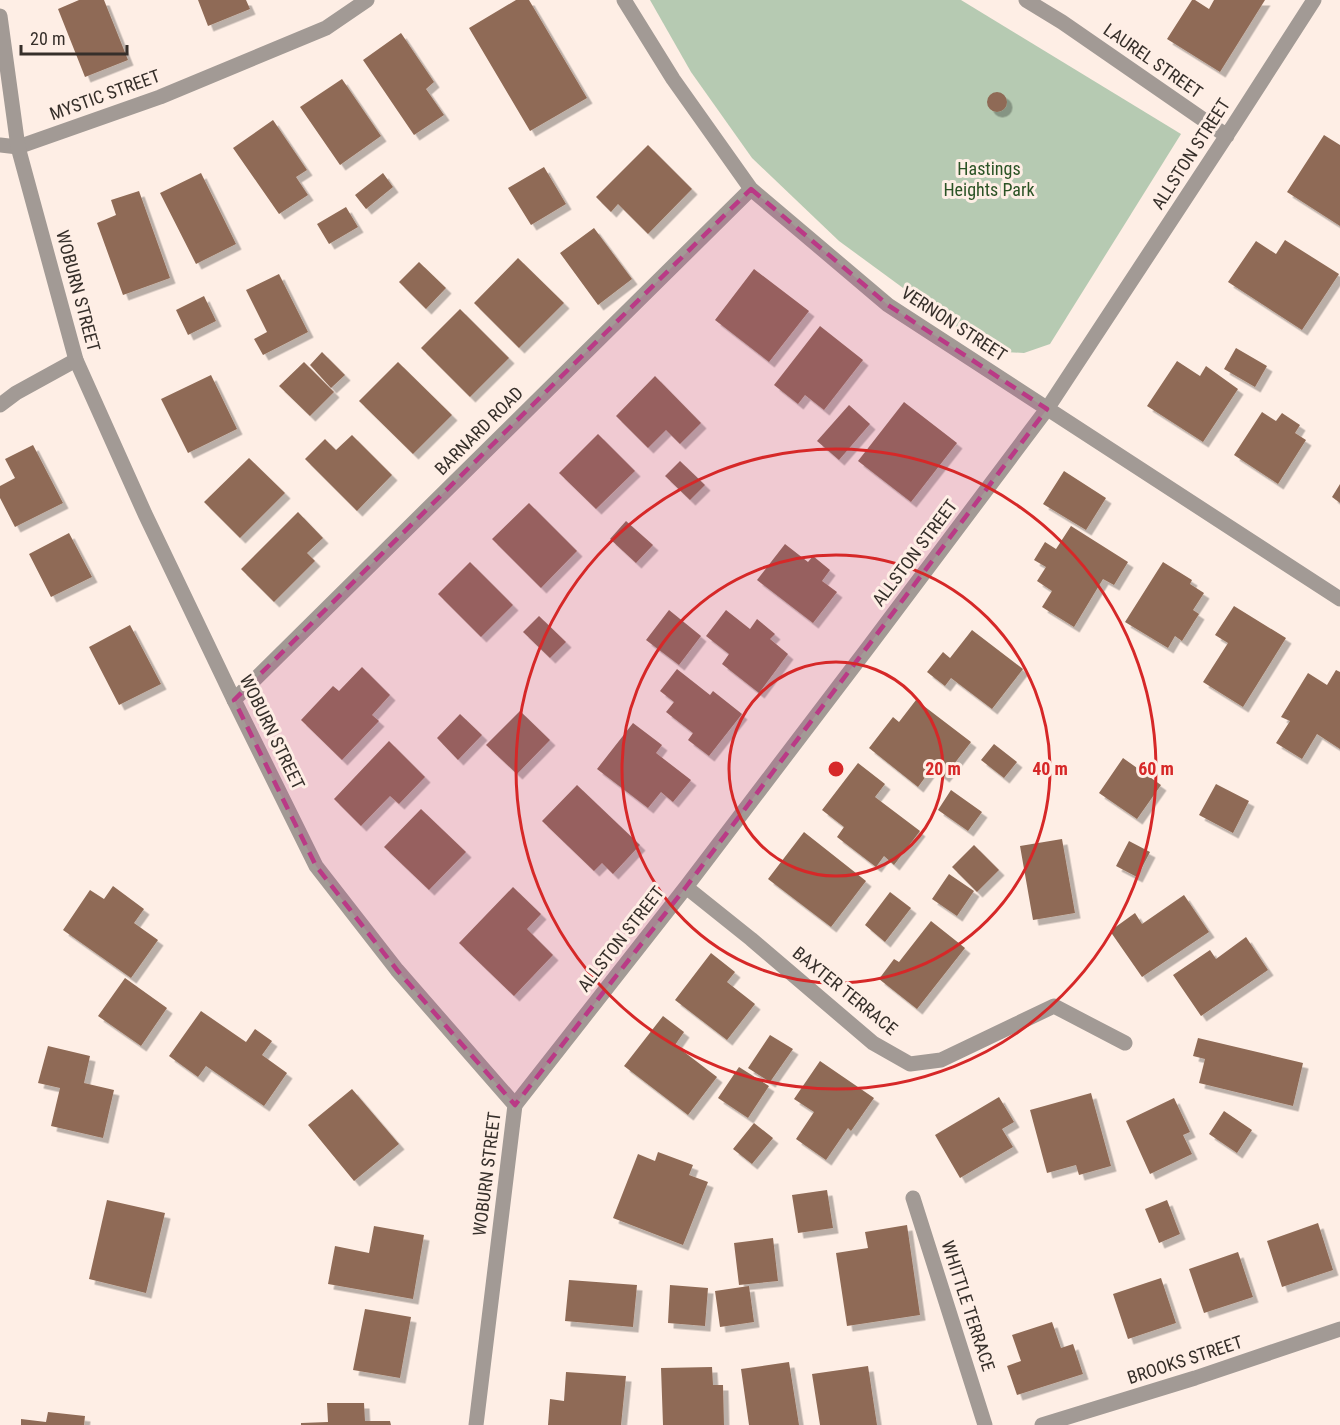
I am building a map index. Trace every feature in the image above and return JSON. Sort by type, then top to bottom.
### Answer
[{"type":"street","name":"MYSTIC STREET","points":[[18,147],[160,97],[326,28],[367,0]]},
{"type":"street","name":"VERNON STREET","points":[[624,0],[673,79],[751,189],[888,305],[1340,599]]},
{"type":"street","name":"LAUREL STREET","points":[[1026,0],[1062,22],[1227,136]]},
{"type":"street","name":"ALLSTON STREET","points":[[515,1106],[686,887],[1047,409],[1314,0]]},
{"type":"street","name":"WOBURN STREET","points":[[0,16],[18,147],[76,360],[145,514],[316,866],[397,970],[515,1106],[476,1425]]},
{"type":"street","points":[[0,145],[18,147]]},
{"type":"street","name":"BARNARD ROAD","points":[[234,700],[751,189]]},
{"type":"street","points":[[0,405],[16,393],[76,360]]},
{"type":"street","name":"BAXTER TERRACE","points":[[686,887],[873,1043],[910,1064],[941,1060],[1054,1006],[1125,1043]]},
{"type":"street","name":"WHITTLE TERRACE","points":[[913,1198],[985,1425]]},
{"type":"street","name":"BROOKS STREET","points":[[1042,1425],[1195,1378],[1340,1329]]},
{"type":"highlighted area","points":[[751,189],[888,305],[1047,409],[686,887],[515,1105],[397,970],[316,866],[234,700]]},
{"type":"green space","name":"Hastings Heights Park","points":[[650,0],[961,0],[1181,134],[1050,344],[1024,353],[989,351],[839,241],[752,158],[691,72]]},
{"type":"building","points":[[79,0],[104,0],[128,60],[85,77],[58,9]]},
{"type":"building","points":[[198,0],[246,0],[250,9],[208,26]]},
{"type":"building","points":[[516,0],[529,0],[587,98],[530,131],[469,28]]},
{"type":"building","points":[[1192,0],[1209,9],[1214,0],[1265,0],[1220,72],[1167,39]]},
{"type":"building","points":[[401,33],[434,82],[426,89],[444,115],[414,135],[363,60]]},
{"type":"building","points":[[342,79],[381,136],[340,165],[300,107]]},
{"type":"building","points":[[997,92],[1004,95],[1007,102],[1004,109],[997,112],[990,109],[987,102],[990,95]]},
{"type":"building","points":[[273,120],[307,170],[296,177],[308,195],[279,214],[233,148]]},
{"type":"building","points":[[1324,135],[1340,145],[1340,226],[1287,192]]},
{"type":"building","points":[[648,145],[692,189],[648,234],[618,204],[611,212],[596,197]]},
{"type":"building","points":[[544,167],[566,204],[531,225],[508,188]]},
{"type":"building","points":[[201,173],[236,244],[196,264],[160,193]]},
{"type":"building","points":[[383,173],[393,187],[366,209],[355,195]]},
{"type":"building","points":[[139,191],[170,278],[123,295],[97,223],[116,215],[111,200]]},
{"type":"building","points":[[346,207],[358,227],[329,244],[317,224]]},
{"type":"building","points":[[594,228],[632,279],[598,305],[560,253]]},
{"type":"building","points":[[1285,240],[1339,274],[1302,330],[1228,282],[1256,241],[1276,254]]},
{"type":"building","points":[[518,258],[564,303],[519,348],[474,303]]},
{"type":"building","points":[[419,262],[446,288],[426,309],[399,282]]},
{"type":"building","points":[[754,269],[809,311],[769,362],[715,320]]},
{"type":"building","points":[[279,274],[308,332],[263,355],[254,339],[267,332],[246,290]]},
{"type":"building","points":[[204,296],[216,321],[188,335],[176,310]]},
{"type":"building","points":[[460,309],[509,358],[470,397],[421,348]]},
{"type":"building","points":[[820,326],[863,360],[824,410],[805,395],[798,404],[774,385]]},
{"type":"building","points":[[1236,348],[1267,366],[1255,387],[1224,369]]},
{"type":"building","points":[[322,352],[345,375],[331,388],[310,365]]},
{"type":"building","points":[[1177,361],[1200,376],[1206,366],[1238,389],[1203,442],[1147,406]]},
{"type":"building","points":[[304,362],[334,392],[310,416],[279,386]]},
{"type":"building","points":[[398,362],[452,415],[413,454],[359,401]]},
{"type":"building","points":[[211,375],[237,429],[188,453],[161,399]]},
{"type":"building","points":[[655,376],[701,423],[680,444],[666,430],[648,448],[616,416]]},
{"type":"building","points":[[904,402],[957,443],[911,502],[858,461]]},
{"type":"building","points":[[849,405],[870,424],[839,460],[817,441]]},
{"type":"building","points":[[1262,412],[1276,421],[1282,413],[1300,425],[1295,433],[1306,440],[1278,484],[1234,455]]},
{"type":"building","points":[[598,434],[635,471],[596,509],[559,473]]},
{"type":"building","points":[[352,435],[392,475],[357,511],[305,459],[325,439],[336,450]]},
{"type":"building","points":[[33,445],[63,503],[15,527],[0,498],[0,486],[15,478],[5,459]]},
{"type":"building","points":[[249,458],[285,493],[240,538],[204,502]]},
{"type":"building","points":[[680,461],[705,485],[690,500],[665,476]]},
{"type":"building","points":[[1064,471],[1106,498],[1086,530],[1043,504]]},
{"type":"building","points":[[1340,484],[1340,503],[1332,497]]},
{"type":"building","points":[[529,503],[577,551],[541,588],[492,539]]},
{"type":"building","points":[[298,512],[323,538],[307,553],[315,561],[274,602],[241,569]]},
{"type":"building","points":[[626,521],[653,545],[636,563],[610,539]]},
{"type":"building","points":[[1071,526],[1128,562],[1114,585],[1103,579],[1074,627],[1042,607],[1052,591],[1037,581],[1046,567],[1034,560],[1045,542],[1056,549]]},
{"type":"building","points":[[69,533],[92,577],[51,597],[29,554]]},
{"type":"building","points":[[785,544],[808,562],[813,556],[830,570],[822,581],[837,592],[813,623],[757,580]]},
{"type":"building","points":[[470,562],[513,605],[481,637],[438,594]]},
{"type":"building","points":[[1163,562],[1192,580],[1190,584],[1204,593],[1193,610],[1199,614],[1182,641],[1175,636],[1168,648],[1125,622]]},
{"type":"building","points":[[1234,606],[1286,638],[1243,707],[1203,682],[1228,643],[1215,635]]},
{"type":"building","points":[[669,610],[701,636],[679,665],[646,640]]},
{"type":"building","points":[[726,610],[750,629],[757,619],[775,634],[770,639],[788,654],[759,693],[722,664],[729,654],[706,636]]},
{"type":"building","points":[[539,616],[566,642],[550,658],[523,632]]},
{"type":"building","points":[[130,625],[161,684],[119,705],[89,647]]},
{"type":"building","points":[[972,630],[1023,669],[992,709],[951,678],[945,686],[927,672],[943,652],[950,658]]},
{"type":"building","points":[[362,667],[390,695],[372,715],[379,721],[342,760],[301,720],[333,686],[339,691]]},
{"type":"building","points":[[677,669],[710,695],[713,691],[742,714],[709,756],[688,740],[693,733],[666,712],[674,702],[660,691]]},
{"type":"building","points":[[1336,670],[1340,672],[1340,749],[1317,734],[1302,759],[1276,743],[1290,721],[1281,717],[1308,673],[1327,685]]},
{"type":"building","points":[[916,700],[971,742],[944,777],[932,768],[918,787],[869,748],[893,717],[899,722]]},
{"type":"building","points":[[520,711],[550,740],[517,774],[486,745]]},
{"type":"building","points":[[460,714],[482,735],[458,760],[437,738]]},
{"type":"building","points":[[633,723],[662,745],[656,753],[691,780],[673,802],[661,792],[648,808],[597,769]]},
{"type":"building","points":[[389,741],[425,777],[399,804],[390,796],[361,826],[334,799]]},
{"type":"building","points":[[994,744],[1017,762],[1004,778],[981,760]]},
{"type":"building","points":[[1123,758],[1161,785],[1137,819],[1099,793]]},
{"type":"building","points":[[858,763],[885,784],[875,797],[920,831],[894,865],[884,856],[876,867],[837,837],[844,827],[822,810]]},
{"type":"building","points":[[1216,784],[1249,801],[1233,833],[1199,815]]},
{"type":"building","points":[[577,785],[640,845],[613,874],[602,863],[594,871],[542,821]]},
{"type":"building","points":[[951,790],[982,812],[968,831],[938,810]]},
{"type":"building","points":[[421,809],[466,852],[429,890],[384,847]]},
{"type":"building","points":[[804,832],[866,881],[831,927],[768,879]]},
{"type":"building","points":[[1062,839],[1075,913],[1033,920],[1020,846]]},
{"type":"building","points":[[1129,841],[1150,852],[1137,877],[1116,866]]},
{"type":"building","points":[[974,845],[999,870],[977,892],[952,867]]},
{"type":"building","points":[[949,874],[974,891],[957,916],[932,899]]},
{"type":"building","points":[[113,886],[144,909],[134,923],[158,940],[131,978],[63,930],[90,890],[104,899]]},
{"type":"building","points":[[513,887],[541,914],[527,929],[553,955],[514,996],[459,943]]},
{"type":"building","points":[[890,892],[911,908],[885,942],[865,925]]},
{"type":"building","points":[[1184,895],[1209,932],[1142,977],[1110,931],[1135,913],[1142,924]]},
{"type":"building","points":[[931,921],[965,948],[917,1009],[879,979],[894,959],[899,962]]},
{"type":"building","points":[[1246,937],[1268,970],[1201,1016],[1173,975],[1210,950],[1216,959]]},
{"type":"building","points":[[711,953],[735,972],[727,982],[755,1004],[727,1040],[675,1000]]},
{"type":"building","points":[[125,978],[167,1008],[141,1046],[98,1016]]},
{"type":"building","points":[[201,1011],[246,1042],[255,1029],[272,1041],[262,1055],[287,1073],[264,1106],[206,1066],[198,1077],[169,1056]]},
{"type":"building","points":[[663,1016],[684,1032],[675,1045],[717,1077],[688,1115],[624,1066]]},
{"type":"building","points":[[770,1035],[793,1049],[770,1082],[748,1068]]},
{"type":"building","points":[[1198,1038],[1303,1063],[1293,1106],[1199,1083],[1205,1059],[1193,1056]]},
{"type":"building","points":[[48,1046],[90,1056],[84,1083],[114,1090],[103,1138],[51,1126],[60,1088],[38,1083]]},
{"type":"building","points":[[820,1061],[874,1098],[851,1131],[848,1128],[826,1160],[796,1139],[814,1112],[794,1099]]},
{"type":"building","points":[[739,1067],[769,1086],[748,1118],[718,1098]]},
{"type":"building","points":[[352,1089],[399,1144],[354,1181],[308,1125]]},
{"type":"building","points":[[1091,1093],[1111,1166],[1079,1175],[1076,1165],[1047,1173],[1030,1110]]},
{"type":"building","points":[[999,1097],[1014,1122],[1002,1129],[1013,1147],[960,1178],[935,1135]]},
{"type":"building","points":[[1174,1098],[1190,1132],[1183,1135],[1192,1154],[1150,1174],[1126,1121]]},
{"type":"building","points":[[1224,1111],[1252,1130],[1237,1153],[1209,1134]]},
{"type":"building","points":[[754,1123],[773,1138],[752,1164],[733,1149]]},
{"type":"building","points":[[658,1152],[693,1165],[689,1175],[708,1182],[683,1245],[613,1218],[638,1154],[655,1161]]},
{"type":"building","points":[[827,1190],[833,1228],[798,1233],[792,1195]]},
{"type":"building","points":[[107,1200],[165,1213],[146,1293],[89,1279]]},
{"type":"building","points":[[1167,1200],[1180,1234],[1159,1243],[1145,1209]]},
{"type":"building","points":[[1318,1223],[1333,1270],[1282,1287],[1267,1241]]},
{"type":"building","points":[[907,1225],[920,1315],[847,1326],[836,1253],[868,1248],[865,1232]]},
{"type":"building","points":[[374,1226],[424,1235],[413,1299],[328,1284],[335,1246],[369,1253]]},
{"type":"building","points":[[773,1238],[778,1281],[739,1285],[734,1243]]},
{"type":"building","points":[[1238,1252],[1253,1297],[1204,1313],[1189,1269]]},
{"type":"building","points":[[1161,1278],[1176,1323],[1128,1339],[1113,1294]]},
{"type":"building","points":[[569,1280],[637,1285],[633,1327],[565,1321]]},
{"type":"building","points":[[670,1285],[708,1288],[705,1326],[668,1323]]},
{"type":"building","points":[[749,1286],[754,1322],[720,1327],[715,1291]]},
{"type":"building","points":[[365,1309],[411,1317],[400,1378],[353,1370]]},
{"type":"building","points":[[1052,1322],[1061,1348],[1073,1344],[1083,1374],[1017,1395],[1007,1366],[1021,1361],[1012,1335]]},
{"type":"building","points":[[789,1362],[799,1425],[749,1425],[741,1369]]},
{"type":"building","points":[[868,1366],[877,1425],[820,1425],[812,1374]]},
{"type":"building","points":[[712,1367],[713,1385],[723,1385],[724,1425],[663,1425],[661,1368]]},
{"type":"building","points":[[566,1372],[626,1376],[621,1425],[548,1425],[550,1399],[564,1401]]},
{"type":"building","points":[[327,1403],[364,1403],[365,1421],[390,1421],[391,1425],[301,1425],[301,1423],[328,1422]]},
{"type":"building","points":[[48,1412],[85,1416],[84,1425],[21,1425],[21,1419],[46,1422]]}]
